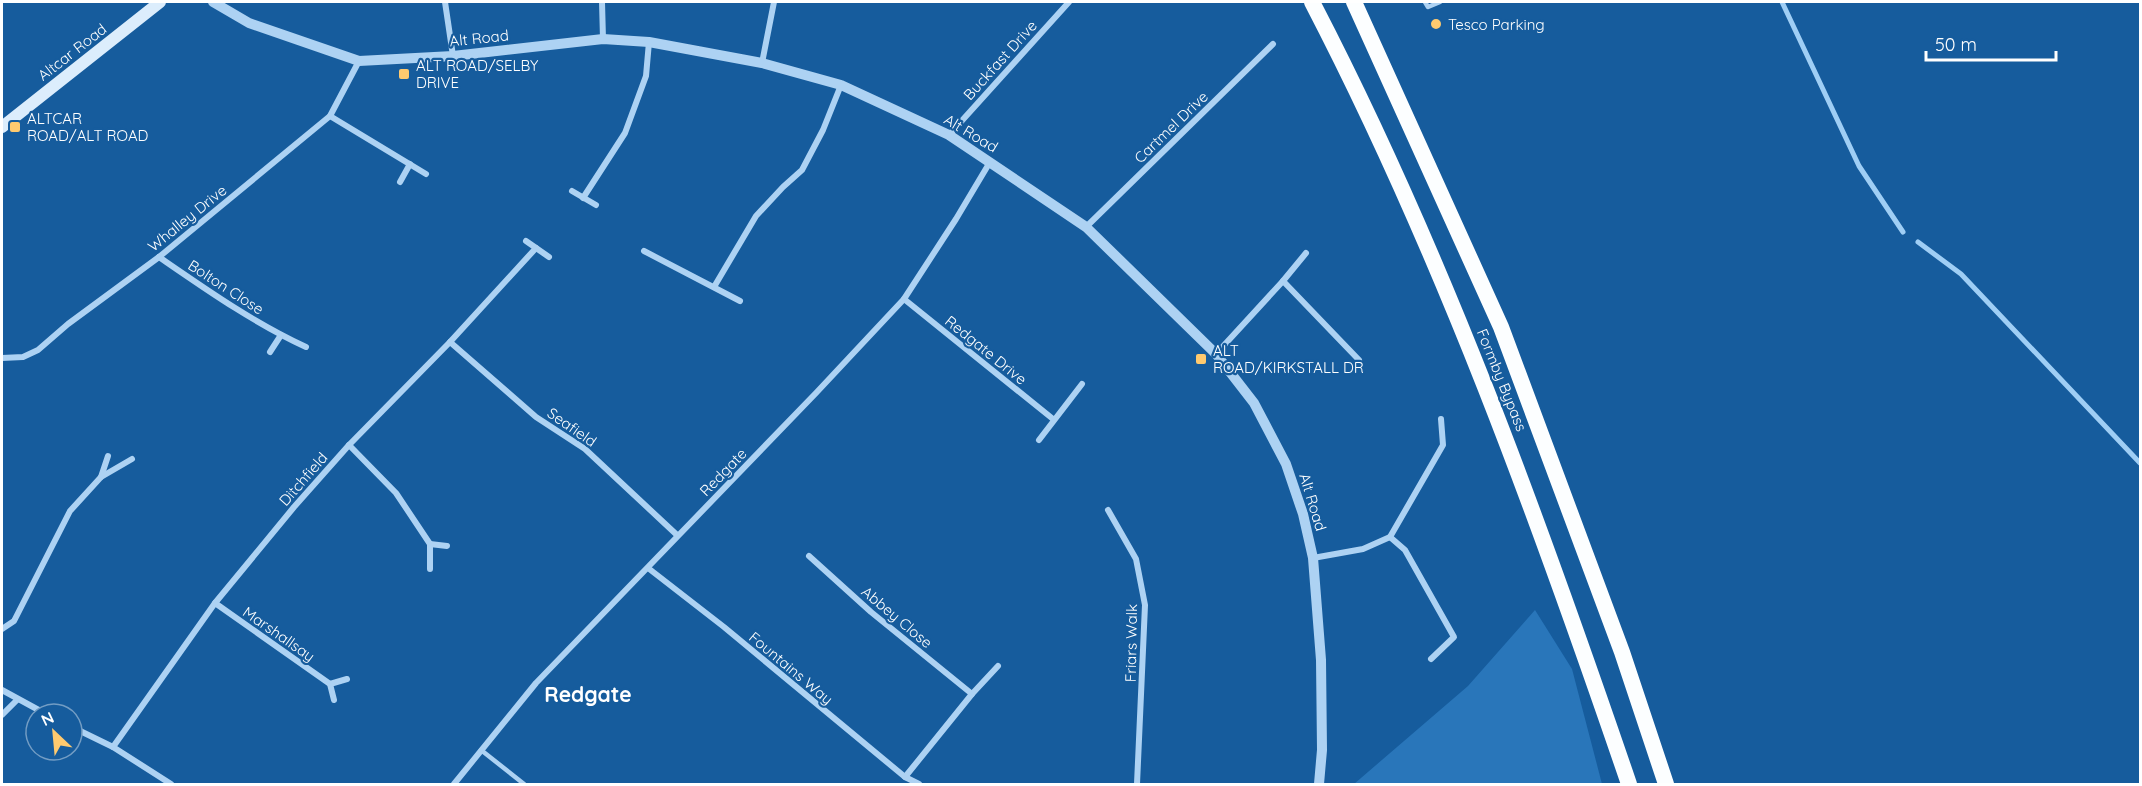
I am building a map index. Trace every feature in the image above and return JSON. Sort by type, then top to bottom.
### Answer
[{"type":"highway","name":"Formby Bypass","points":[[1314,2],[1320,19],[1377,134],[1474,357],[1545,540],[1629,784]]},
{"type":"highway","name":"Formby Bypass","points":[[1354,2],[1501,327],[1622,652],[1666,784]]},
{"type":"main road","name":"Altcar Road","points":[[2,126],[160,2]]},
{"type":"street","name":"Alt Road","points":[[213,2],[249,22],[359,61],[453,56],[603,39],[649,42],[762,63],[842,85],[949,135],[1086,227],[1216,354],[1254,403],[1286,464],[1303,514],[1313,558],[1321,660],[1322,750],[1319,784]]},
{"type":"street","points":[[445,2],[453,56]]},
{"type":"street","points":[[602,2],[603,39]]},
{"type":"street","points":[[762,63],[774,2]]},
{"type":"street","name":"Buckfast Drive","points":[[949,135],[1070,2]]},
{"type":"street","points":[[583,198],[625,134],[646,76],[649,42]]},
{"type":"street","name":"Cartmel Drive","points":[[1086,227],[1274,44]]},
{"type":"street","name":"Whalley Drive","points":[[2,358],[24,357],[38,350],[68,324],[159,257],[330,116],[359,61]]},
{"type":"street","points":[[714,287],[756,216],[802,170],[823,130],[842,85]]},
{"type":"street","points":[[330,116],[426,174]]},
{"type":"street","name":"Redgate","points":[[454,784],[536,683],[816,393],[904,298],[990,162]]},
{"type":"street","points":[[400,182],[410,164]]},
{"type":"street","points":[[572,191],[596,205]]},
{"type":"street","points":[[526,241],[549,257]]},
{"type":"street","name":"Ditchfield","points":[[113,747],[215,603],[294,507],[349,445],[450,342],[536,248]]},
{"type":"street","points":[[644,251],[740,301]]},
{"type":"street","points":[[1216,354],[1306,253]]},
{"type":"street","name":"Bolton Close","points":[[159,257],[221,300],[306,347]]},
{"type":"street","points":[[1283,281],[1359,360]]},
{"type":"street","name":"Redgate Drive","points":[[904,298],[1053,419]]},
{"type":"street","points":[[270,352],[281,335]]},
{"type":"street","name":"Seafield","points":[[450,342],[536,417],[585,449],[677,535]]},
{"type":"street","points":[[1040,440],[1053,419],[1082,384]]},
{"type":"street","points":[[1313,558],[1364,549],[1390,537],[1443,445],[1441,419]]},
{"type":"street","points":[[349,445],[396,492],[430,544],[430,569]]},
{"type":"street","points":[[101,477],[108,456]]},
{"type":"street","points":[[2,629],[14,621],[70,511],[101,477],[132,459]]},
{"type":"street","name":"Friars Walk","points":[[1108,510],[1136,559],[1145,604],[1137,784]]},
{"type":"street","points":[[1390,537],[1405,550],[1454,637],[1431,659]]},
{"type":"street","points":[[430,544],[447,546]]},
{"type":"street","name":"Abbey Close","points":[[809,556],[871,612],[972,694]]},
{"type":"street","name":"Fountains Way","points":[[648,568],[724,627],[904,777],[919,784]]},
{"type":"street","name":"Marshallsay","points":[[215,603],[330,684]]},
{"type":"street","points":[[904,777],[998,666]]},
{"type":"street","points":[[334,700],[330,684],[347,679]]},
{"type":"street","points":[[2,690],[24,703]]},
{"type":"street","points":[[2,715],[18,700]]},
{"type":"street","points":[[84,733],[113,747],[171,784]]},
{"type":"lane","points":[[1425,2],[1428,7],[1440,2]]},
{"type":"lane","points":[[481,750],[524,784]]},
{"type":"shaded area","points":[[1535,610],[1572,669],[1602,784],[1354,784],[1468,686]]},
{"type":"waterway","points":[[1782,2],[1859,166],[1903,232]]},
{"type":"waterway","points":[[1918,242],[1961,274],[2140,463]]},
{"type":"place","name":"Tesco Parking","points":[[1436,24]]},
{"type":"place","name":"ALT ROAD/SELBY DRIVE","points":[[404,74]]},
{"type":"place","name":"ALTCAR ROAD/ALT ROAD","points":[[15,127]]},
{"type":"place","name":"ALT ROAD/KIRKSTALL DR","points":[[1201,359]]},
{"type":"district","name":"Redgate","points":[[588,694]]}]
